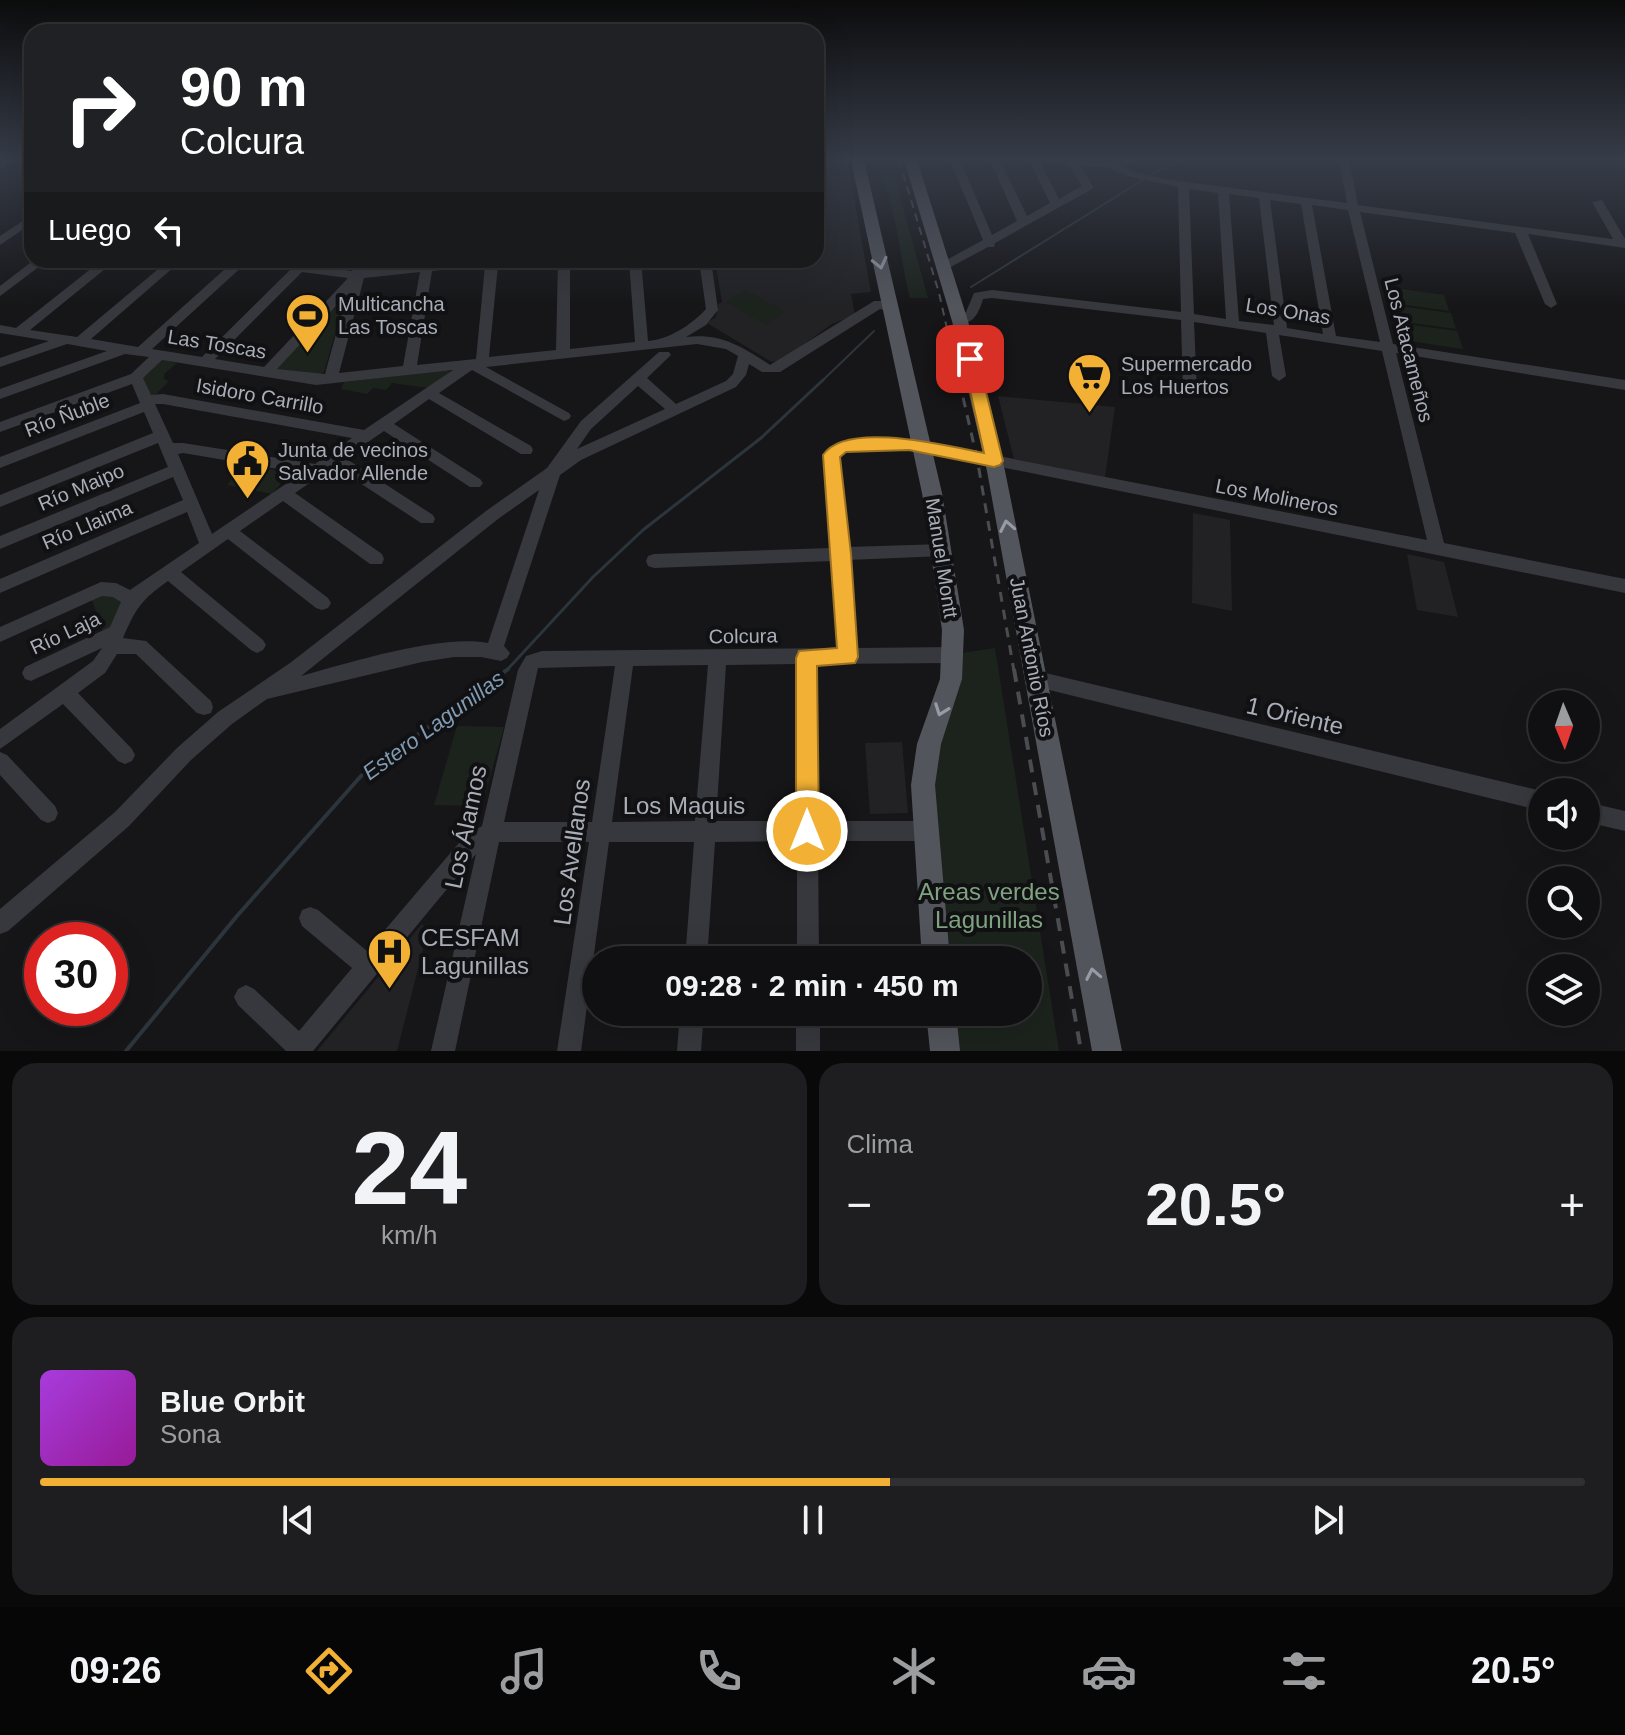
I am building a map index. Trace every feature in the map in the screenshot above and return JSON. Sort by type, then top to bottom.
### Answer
[{"type":"main road","name":"Manuel Montt","points":[[868,209],[943,550],[954,655],[948,692],[926,756],[923,785],[935,946]]},
{"type":"main road","name":"Juan Antonio Ríos","points":[[926,209],[960,321],[994,461],[1107,1051]]},
{"type":"main road","points":[[942,1026],[945,1051]]},
{"type":"street","points":[[975,209],[990,244]]},
{"type":"street","points":[[1018,209],[1024,223]]},
{"type":"street","points":[[945,266],[990,244],[1048,209]]},
{"type":"street","points":[[1184,209],[1190,391]]},
{"type":"street","points":[[1224,209],[1233,323]]},
{"type":"street","points":[[1265,209],[1279,376]]},
{"type":"street","points":[[1307,209],[1330,338]]},
{"type":"street","name":"Los Atacameños","points":[[1353,209],[1437,549]]},
{"type":"street","points":[[1368,209],[1623,244]]},
{"type":"street","points":[[1602,209],[1623,244]]},
{"type":"street","points":[[0,241],[24,229]]},
{"type":"street","points":[[1520,230],[1551,304]]},
{"type":"street","points":[[0,292],[32,268]]},
{"type":"street","points":[[7,331],[98,268]]},
{"type":"street","points":[[0,363],[73,341],[166,268]]},
{"type":"street","points":[[141,352],[235,268]]},
{"type":"street","points":[[204,363],[299,268]]},
{"type":"street","points":[[323,268],[358,275],[402,268]]},
{"type":"street","points":[[331,379],[360,268]]},
{"type":"street","points":[[409,371],[426,268]]},
{"type":"street","points":[[0,740],[99,667],[132,600],[283,493],[477,363],[491,268]]},
{"type":"street","points":[[563,354],[564,268]]},
{"type":"street","points":[[636,268],[642,345]]},
{"type":"street","points":[[261,694],[433,653],[463,649],[499,652],[553,472],[586,425],[665,349],[710,313],[712,303],[706,268]]},
{"type":"street","points":[[266,373],[358,275]]},
{"type":"street","name":"Los Onas","points":[[960,321],[970,317],[976,297],[985,294],[1187,316],[1625,385]]},
{"type":"street","name":"Las Toscas","points":[[7,331],[310,380],[642,345],[665,349],[710,340],[730,345],[767,369],[780,369],[830,332],[878,304],[891,308]]},
{"type":"street","points":[[0,394],[124,349]]},
{"type":"street","points":[[0,923],[122,819],[184,754],[225,718],[553,472],[596,446],[731,384],[739,375],[745,354]]},
{"type":"street","points":[[0,427],[136,377],[159,355]]},
{"type":"street","points":[[477,363],[564,416]]},
{"type":"street","points":[[136,377],[208,545]]},
{"type":"street","points":[[638,378],[676,411]]},
{"type":"street","points":[[429,393],[526,450]]},
{"type":"street","name":"Isidoro Carrillo","points":[[147,403],[163,399],[367,436]]},
{"type":"street","name":"Río Ñuble","points":[[0,463],[147,403]]},
{"type":"street","points":[[384,424],[475,483]]},
{"type":"street","points":[[0,501],[165,442],[183,448],[317,470]]},
{"type":"street","name":"Los Molineros","points":[[842,554],[832,452],[843,446],[922,446],[1625,586]]},
{"type":"street","points":[[334,458],[427,519]]},
{"type":"street","name":"Río Maipo","points":[[0,543],[177,469]]},
{"type":"street","points":[[283,493],[376,559]]},
{"type":"street","name":"Río Llaima","points":[[0,586],[192,503]]},
{"type":"street","points":[[229,531],[322,603]]},
{"type":"street","points":[[654,561],[943,550]]},
{"type":"street","points":[[842,554],[848,657]]},
{"type":"street","points":[[169,572],[257,645]]},
{"type":"street","points":[[0,635],[101,589],[116,590],[132,600]]},
{"type":"street","points":[[114,639],[140,646],[204,707]]},
{"type":"street","name":"Río Laja","points":[[31,673],[114,639]]},
{"type":"street","name":"Colcura","points":[[532,662],[542,659],[954,655]]},
{"type":"street","points":[[807,658],[808,946]]},
{"type":"street","points":[[697,946],[717,659]]},
{"type":"street","name":"Los Avellanos","points":[[569,1051],[625,660]]},
{"type":"street","name":"Los Álamos","points":[[443,1051],[527,670],[532,662]]},
{"type":"street","name":"1 Oriente","points":[[1037,679],[1528,798]]},
{"type":"street","points":[[65,693],[125,755]]},
{"type":"street","points":[[0,761],[48,813]]},
{"type":"street","points":[[1600,815],[1625,821]]},
{"type":"street","name":"Los Maquis","points":[[492,832],[925,831]]},
{"type":"street","points":[[246,997],[299,1050],[471,844],[492,832]]},
{"type":"street","points":[[310,918],[368,967]]},
{"type":"street","points":[[689,1051],[691,1026]]},
{"type":"street","points":[[808,1026],[808,1051]]},
{"type":"shaded area","points":[[824,209],[856,209],[871,292],[851,294],[855,315],[832,324],[779,362],[770,361],[707,323],[716,317],[718,304],[722,302],[716,268],[824,268]]},
{"type":"shaded area","points":[[998,396],[1115,407],[1105,477],[1014,459]]},
{"type":"shaded area","points":[[1193,513],[1230,520],[1232,611],[1192,603]]},
{"type":"shaded area","points":[[1407,554],[1444,562],[1458,617],[1417,610]]},
{"type":"shaded area","points":[[902,742],[908,813],[870,814],[865,743]]},
{"type":"shaded area","name":"CESFAM Lagunillas","points":[[422,924],[428,930],[397,1051],[317,1051]]},
{"type":"green space","points":[[892,209],[904,209],[928,298],[910,298]]},
{"type":"green space","points":[[1387,287],[1444,295],[1449,311],[1391,303]]},
{"type":"green space","points":[[745,290],[785,312],[766,325],[726,302]]},
{"type":"green space","points":[[347,291],[324,372],[274,369]]},
{"type":"green space","points":[[1392,305],[1451,313],[1456,329],[1397,321]]},
{"type":"green space","points":[[1398,323],[1457,331],[1463,349],[1403,340]]},
{"type":"green space","points":[[160,359],[177,363],[164,374],[164,379],[169,381],[154,396],[148,394],[142,375]]},
{"type":"green space","points":[[450,372],[429,388],[392,383],[386,390],[373,388],[367,394],[341,389],[344,382]]},
{"type":"green space","points":[[244,464],[289,473],[272,494],[227,485]]},
{"type":"green space","points":[[102,592],[125,599],[113,628],[104,634],[92,600]]},
{"type":"green space","name":"Areas verdes Lagunillas","points":[[995,648],[1059,1051],[956,1051],[953,1026],[1042,1026],[1042,946],[946,946],[931,786],[962,653]]},
{"type":"green space","points":[[457,726],[504,727],[482,806],[434,805]]},
{"type":"waterway","name":"Estero Lagunillas","points":[[971,287],[1096,209]]},
{"type":"waterway","name":"Estero Lagunillas","points":[[821,382],[874,331]]},
{"type":"waterway","name":"Estero Lagunillas","points":[[508,669],[593,577],[643,530],[761,438],[823,380]]},
{"type":"waterway","name":"Estero Lagunillas","points":[[126,1051],[237,916],[361,776],[508,669]]},
{"type":"railway","points":[[914,209],[939,293],[959,382]]},
{"type":"railway","points":[[959,380],[977,458],[1014,671]]},
{"type":"railway","points":[[1014,669],[1081,1051]]},
{"type":"place","name":"Multicancha Las Toscas","points":[[307,355]]},
{"type":"place","name":"Supermercado Los Huertos","points":[[1090,414]]},
{"type":"place","name":"Junta de vecinos Salvador Allende","points":[[247,500]]},
{"type":"place","name":"CESFAM Lagunillas","points":[[390,991]]},
{"type":"route","points":[[807,831],[807,658],[848,657],[842,554],[831,455],[843,446],[909,444],[994,461],[970,359]]}]
